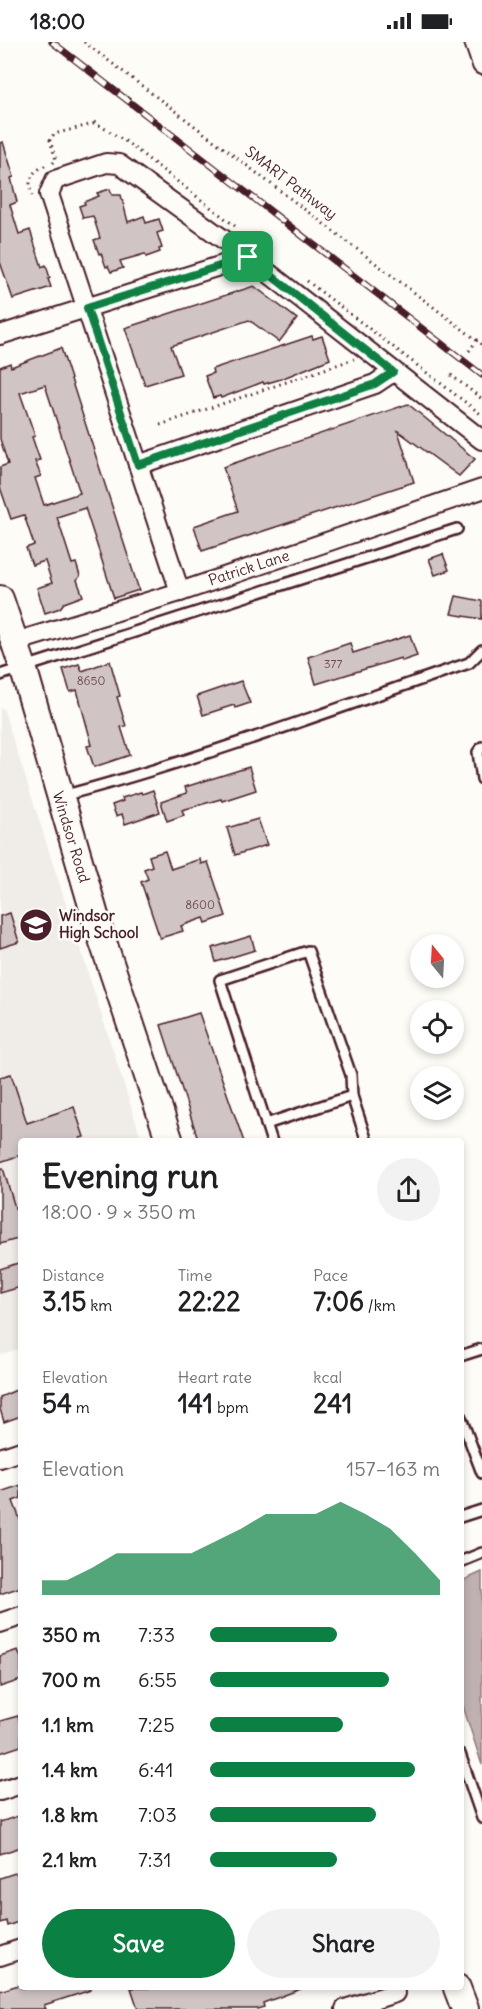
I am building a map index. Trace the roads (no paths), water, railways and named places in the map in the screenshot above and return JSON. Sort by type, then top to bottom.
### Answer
[{"type":"main road","name":"Windsor Road","points":[[0,599],[15,642],[11,671],[59,797],[100,933],[169,1138]]},
{"type":"main road","points":[[459,1990],[465,2009]]},
{"type":"street","points":[[474,42],[482,65]]},
{"type":"street","points":[[180,592],[50,194],[55,180],[106,163],[119,164],[248,257],[482,440]]},
{"type":"street","points":[[0,335],[248,257]]},
{"type":"street","points":[[138,465],[375,384],[393,372]]},
{"type":"street","name":"Patrick Lane","points":[[15,642],[180,592],[482,489]]},
{"type":"street","points":[[0,1458],[18,1452]]},
{"type":"street","points":[[0,1623],[18,1617]]},
{"type":"street","points":[[0,1791],[18,1786]]},
{"type":"street","points":[[0,1956],[18,1950]]},
{"type":"street","points":[[345,2009],[397,1996]]},
{"type":"lane","points":[[11,671],[457,529]]},
{"type":"lane","points":[[59,797],[209,751],[469,663],[482,650]]},
{"type":"lane","points":[[482,747],[478,752],[482,779]]},
{"type":"lane","points":[[271,1138],[220,980],[308,951],[351,1075],[352,1096],[366,1138]]},
{"type":"lane","points":[[266,1124],[352,1096]]},
{"type":"lane","points":[[464,1355],[482,1349]]},
{"type":"lane","points":[[464,1426],[482,1473]]},
{"type":"lane","points":[[464,1516],[482,1510]]},
{"type":"lane","points":[[464,1560],[482,1553]]},
{"type":"lane","points":[[464,1766],[482,1818]]},
{"type":"railway","points":[[52,42],[482,375]]},
{"type":"place","name":"Windsor High School","points":[[36,925]]}]
